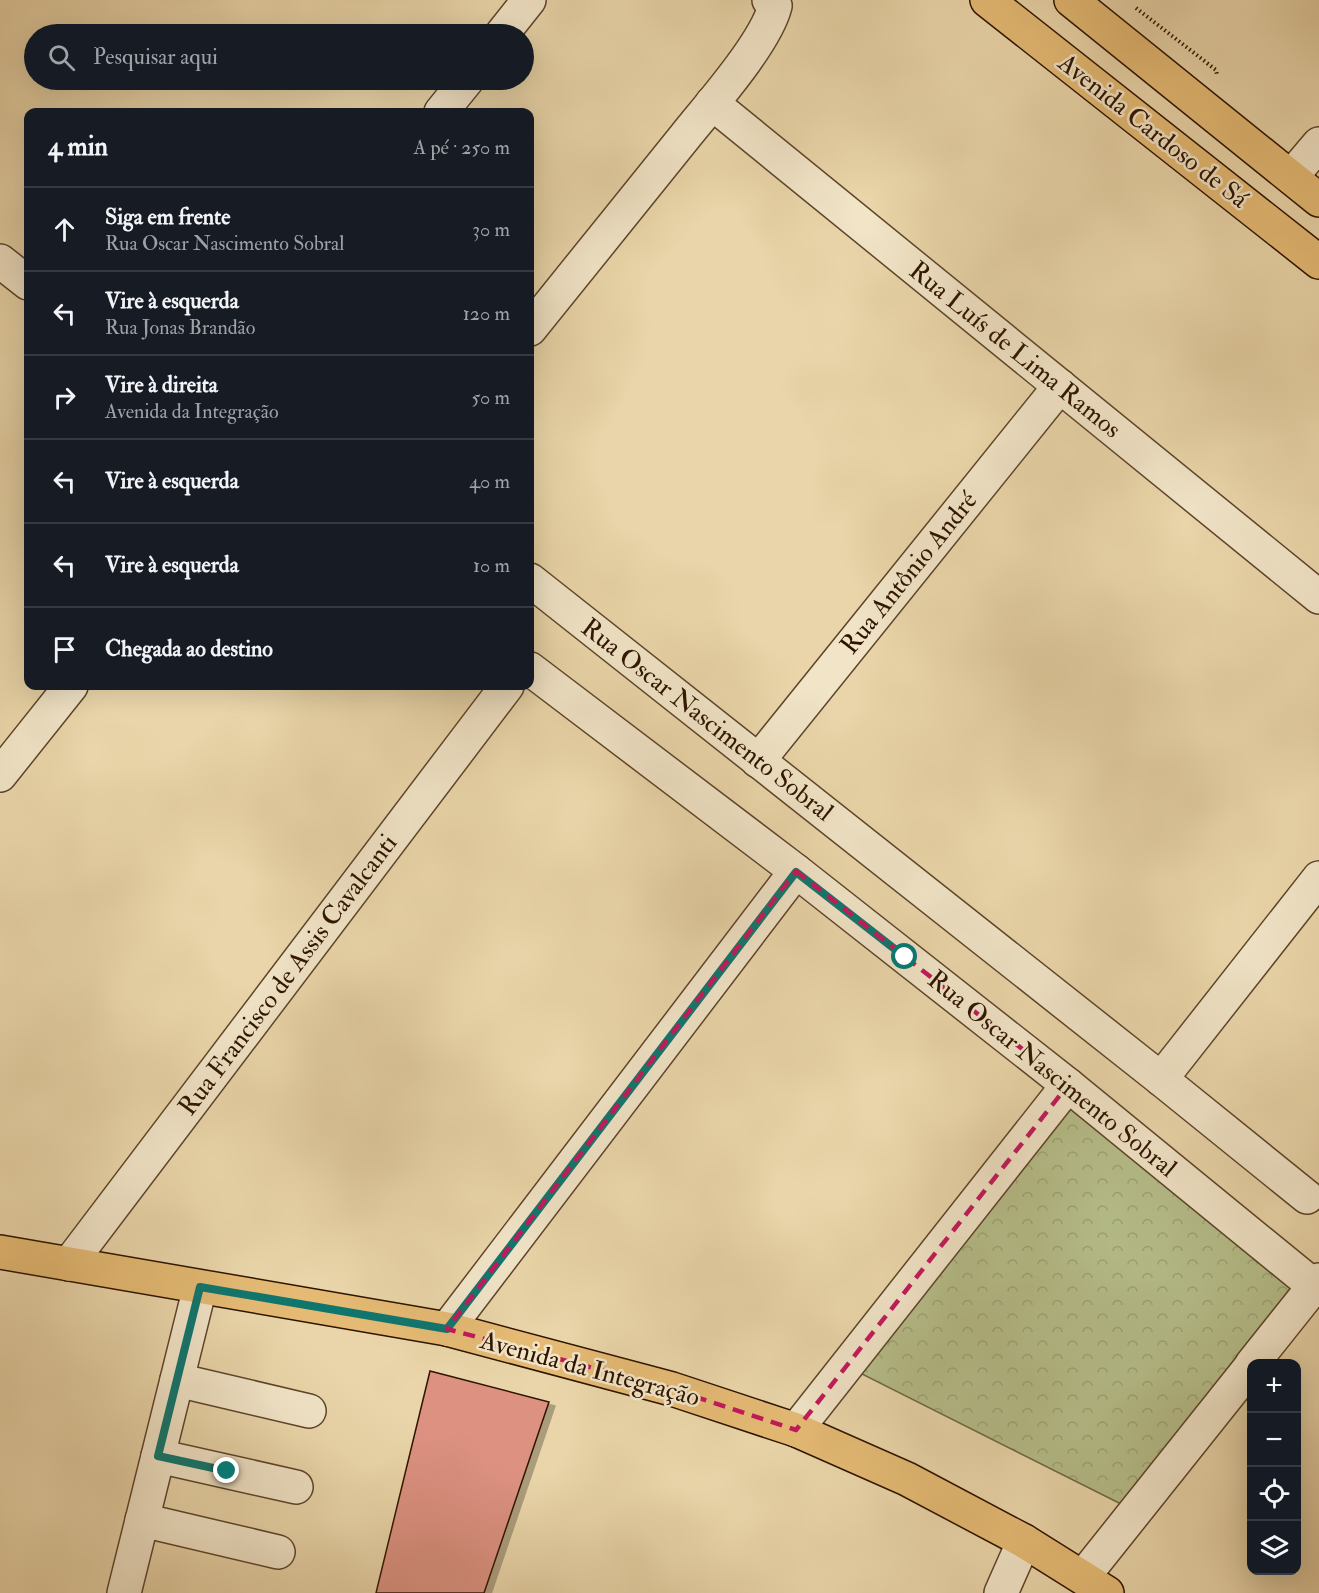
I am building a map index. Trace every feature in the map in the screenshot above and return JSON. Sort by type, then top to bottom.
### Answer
[{"type":"main road","name":"Avenida Cardoso de Sá","points":[[987,0],[1319,262]]},
{"type":"main road","name":"Avenida Cardoso de Sá","points":[[1071,0],[1319,200]]},
{"type":"main road","name":"Avenida da Integração","points":[[0,1252],[447,1329],[672,1389],[796,1430],[907,1479],[1024,1541],[1095,1585]]},
{"type":"street","points":[[510,24],[529,0]]},
{"type":"street","points":[[534,324],[712,103],[769,22],[775,6],[769,0]]},
{"type":"street","points":[[444,108],[458,90]]},
{"type":"street","name":"Rua Luís de Lima Ramos","points":[[712,103],[1319,597]]},
{"type":"street","points":[[1291,177],[1319,144]]},
{"type":"street","points":[[0,261],[24,280]]},
{"type":"street","name":"Rua Antônio André","points":[[758,761],[1060,386]]},
{"type":"street","name":"Rua Oscar Nascimento Sobral","points":[[534,583],[1161,1078],[1307,1197]]},
{"type":"street","name":"Rua Oscar Nascimento Sobral","points":[[534,672],[796,872],[1316,1283]]},
{"type":"street","points":[[0,775],[67,690]]},
{"type":"street","name":"Rua Francisco de Assis Cavalcanti","points":[[69,1264],[504,690]]},
{"type":"street","points":[[447,1329],[796,872]]},
{"type":"street","points":[[1161,1078],[1319,878]]},
{"type":"street","points":[[796,1430],[1068,1085]]},
{"type":"street","points":[[1256,1359],[1316,1283]]},
{"type":"street","points":[[124,1593],[200,1287]]},
{"type":"street","points":[[1095,1585],[1247,1371]]},
{"type":"street","points":[[177,1380],[309,1411]]},
{"type":"street","points":[[158,1456],[296,1487]]},
{"type":"street","points":[[142,1520],[278,1552]]},
{"type":"street","points":[[1001,1593],[1024,1541]]},
{"type":"highlighted area","points":[[796,871],[1068,1085],[796,1430],[672,1389],[447,1329]]},
{"type":"green space","points":[[1077,1090],[1308,1274],[1127,1507],[860,1373]]},
{"type":"building","points":[[430,1371],[549,1402],[484,1593],[376,1593]]},
{"type":"route","points":[[227,1471],[158,1456],[200,1287],[447,1329],[796,872],[905,957]]}]
